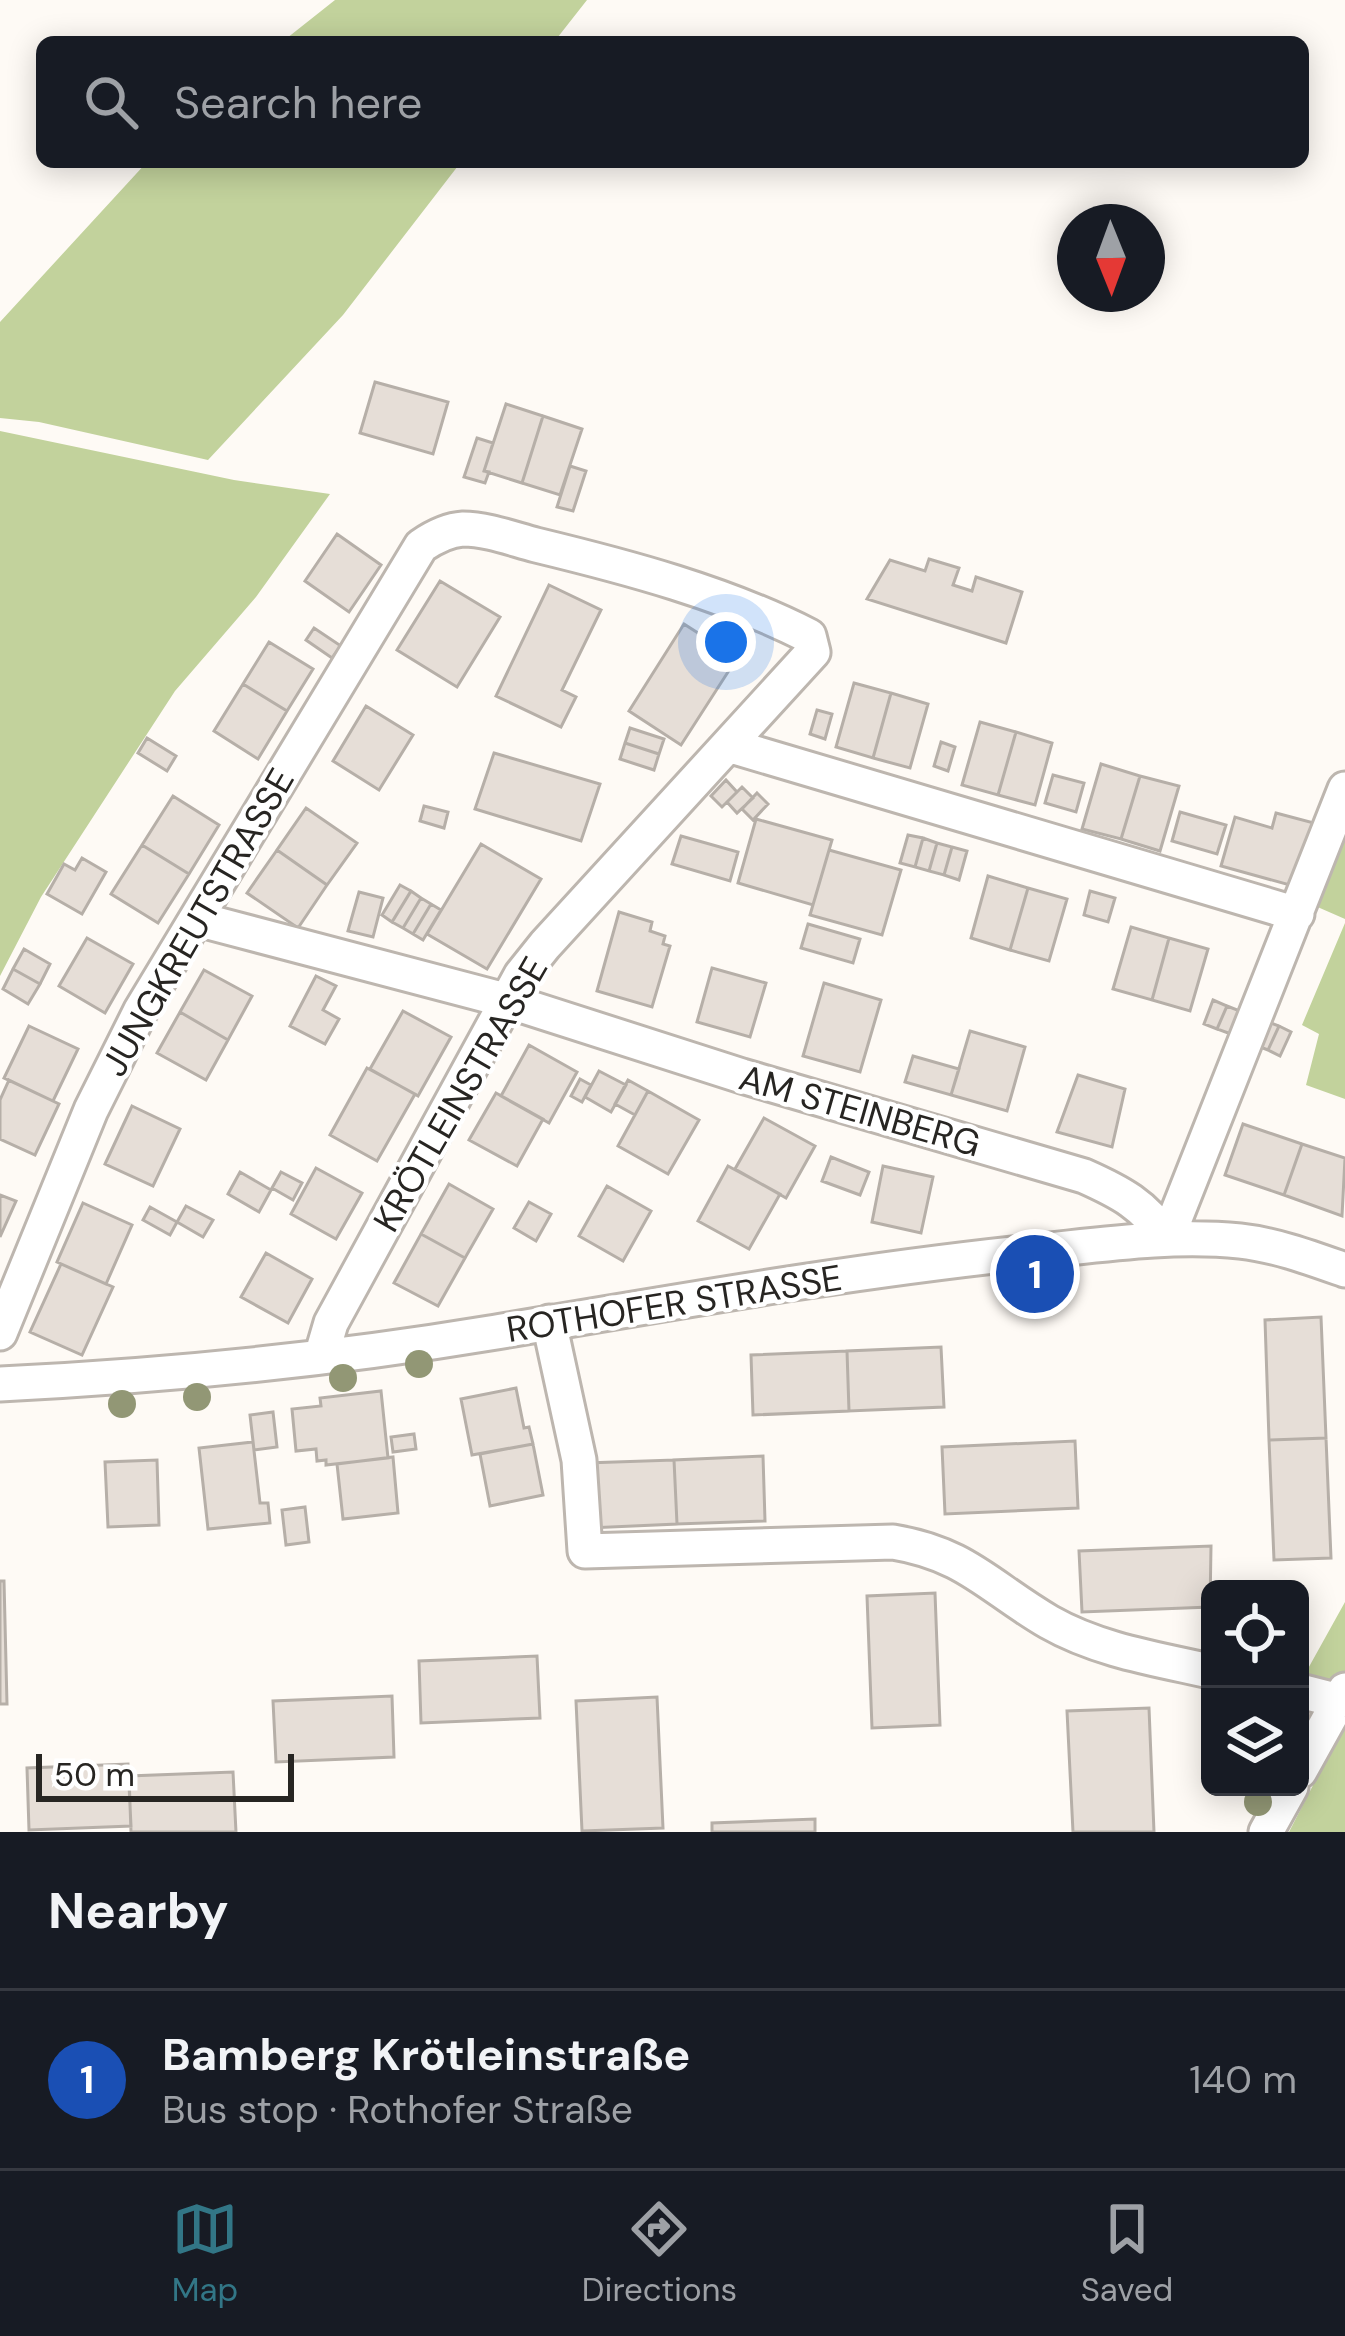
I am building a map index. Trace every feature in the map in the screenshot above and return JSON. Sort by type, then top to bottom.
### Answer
[{"type":"street","name":"KRÖTLEINSTRASSE","points":[[321,1357],[331,1323],[505,1000],[544,945],[813,652],[809,636],[777,620],[588,558],[463,530],[437,534]]},
{"type":"street","name":"JUNGKREUTSTRASSE","points":[[0,1333],[91,1110],[141,1010],[369,626],[421,546],[437,534]]},
{"type":"street","points":[[728,746],[1297,914]]},
{"type":"street","points":[[1167,1239],[1345,789]]},
{"type":"street","name":"AM STEINBERG","points":[[197,919],[505,1000],[742,1076],[1084,1176],[1126,1195],[1151,1215],[1167,1239]]},
{"type":"street","name":"ROTHOFER STRASSE","points":[[0,1384],[138,1377],[321,1357],[882,1270],[1167,1239],[1242,1241],[1345,1270]]},
{"type":"street","points":[[549,1322],[579,1460],[585,1552],[893,1541],[932,1548],[1071,1632],[1136,1655],[1201,1669]]},
{"type":"street","points":[[1309,1691],[1342,1695],[1309,1755]]},
{"type":"street","points":[[1267,1832],[1286,1796]]},
{"type":"green space","points":[[335,0],[587,0],[559,36],[290,36]]},
{"type":"green space","points":[[141,168],[456,168],[343,315],[208,460],[39,422],[0,418],[0,322]]},
{"type":"green space","points":[[0,431],[234,480],[330,494],[256,597],[175,691],[41,897],[0,976]]},
{"type":"green space","points":[[1345,827],[1345,919],[1313,905]]},
{"type":"green space","points":[[1345,923],[1345,1099],[1306,1085],[1319,1034],[1302,1025]]},
{"type":"green space","points":[[1345,1602],[1345,1685],[1309,1683],[1309,1667]]},
{"type":"green space","points":[[1345,1723],[1345,1832],[1289,1832]]},
{"type":"building","points":[[375,382],[448,402],[433,454],[360,433]]},
{"type":"building","points":[[506,404],[543,416],[522,483],[484,471]]},
{"type":"building","points":[[543,416],[582,429],[560,495],[522,483]]},
{"type":"building","points":[[477,438],[493,443],[485,483],[464,477]]},
{"type":"building","points":[[570,466],[586,471],[573,511],[557,507]]},
{"type":"building","points":[[337,534],[381,565],[349,612],[305,581]]},
{"type":"building","points":[[929,559],[959,568],[953,585],[972,591],[976,577],[1022,592],[1006,643],[867,599],[890,560],[925,571]]},
{"type":"building","points":[[440,581],[500,617],[457,687],[397,650]]},
{"type":"building","points":[[549,585],[601,610],[562,690],[576,697],[561,727],[496,696]]},
{"type":"building","points":[[684,624],[737,658],[681,745],[629,711]]},
{"type":"building","points":[[314,628],[341,646],[332,658],[306,640]]},
{"type":"building","points":[[269,642],[313,669],[287,711],[243,684]]},
{"type":"building","points":[[854,683],[891,693],[873,758],[836,747]]},
{"type":"building","points":[[243,684],[287,711],[258,759],[214,731]]},
{"type":"building","points":[[891,693],[928,704],[910,768],[873,758]]},
{"type":"building","points":[[366,706],[413,735],[379,790],[333,761]]},
{"type":"building","points":[[817,710],[832,714],[825,739],[810,734]]},
{"type":"building","points":[[980,722],[1016,732],[998,795],[962,785]]},
{"type":"building","points":[[630,728],[664,739],[659,754],[625,743]]},
{"type":"building","points":[[1016,732],[1052,743],[1035,805],[998,795]]},
{"type":"building","points":[[147,738],[176,756],[167,771],[138,753]]},
{"type":"building","points":[[941,742],[955,747],[948,771],[934,766]]},
{"type":"building","points":[[625,743],[659,754],[654,770],[620,759]]},
{"type":"building","points":[[494,753],[600,784],[581,841],[475,809]]},
{"type":"building","points":[[1101,764],[1140,776],[1121,839],[1082,829]]},
{"type":"building","points":[[1053,775],[1084,783],[1076,812],[1045,803]]},
{"type":"building","points":[[1140,776],[1179,786],[1160,851],[1121,839]]},
{"type":"building","points":[[726,780],[737,792],[722,807],[711,796]]},
{"type":"building","points":[[742,787],[753,798],[737,813],[727,802]]},
{"type":"building","points":[[757,793],[768,804],[753,820],[742,809]]},
{"type":"building","points":[[173,796],[219,825],[189,874],[142,845]]},
{"type":"building","points":[[424,806],[448,812],[444,828],[420,821]]},
{"type":"building","points":[[306,808],[357,843],[327,885],[277,850]]},
{"type":"building","points":[[1180,812],[1226,825],[1217,854],[1172,841]]},
{"type":"building","points":[[1276,813],[1314,823],[1297,887],[1221,866],[1235,817],[1272,828]]},
{"type":"building","points":[[756,819],[832,840],[813,905],[738,883]]},
{"type":"building","points":[[908,835],[923,838],[915,867],[900,863]]},
{"type":"building","points":[[681,836],[738,852],[730,881],[672,864]]},
{"type":"building","points":[[923,838],[937,843],[929,871],[915,867]]},
{"type":"building","points":[[937,843],[952,847],[944,875],[929,871]]},
{"type":"building","points":[[481,844],[541,879],[487,969],[427,934]]},
{"type":"building","points":[[142,845],[189,874],[158,923],[111,894]]},
{"type":"building","points":[[952,847],[967,851],[959,880],[944,875]]},
{"type":"building","points":[[277,850],[327,885],[298,928],[247,893]]},
{"type":"building","points":[[829,850],[901,870],[882,935],[810,915]]},
{"type":"building","points":[[82,858],[106,872],[82,914],[47,894],[64,864],[75,870]]},
{"type":"building","points":[[988,876],[1028,888],[1010,950],[971,938]]},
{"type":"building","points":[[400,885],[411,891],[392,922],[382,915]]},
{"type":"building","points":[[1028,888],[1067,899],[1049,961],[1010,950]]},
{"type":"building","points":[[411,891],[421,898],[403,928],[392,922]]},
{"type":"building","points":[[1090,891],[1115,898],[1108,922],[1084,915]]},
{"type":"building","points":[[359,892],[383,898],[373,937],[348,931]]},
{"type":"building","points":[[421,898],[431,904],[413,934],[403,928]]},
{"type":"building","points":[[431,904],[441,910],[423,940],[413,934]]},
{"type":"building","points":[[619,912],[652,922],[650,931],[665,936],[663,944],[670,946],[652,1007],[597,991]]},
{"type":"building","points":[[808,924],[860,939],[853,963],[801,948]]},
{"type":"building","points":[[1131,927],[1169,938],[1152,1000],[1113,989]]},
{"type":"building","points":[[87,938],[133,964],[105,1013],[59,986]]},
{"type":"building","points":[[1169,938],[1208,949],[1190,1011],[1152,1000]]},
{"type":"building","points":[[24,949],[50,964],[40,984],[13,969]]},
{"type":"building","points":[[712,968],[766,983],[750,1037],[697,1022]]},
{"type":"building","points":[[13,969],[40,984],[28,1004],[3,989]]},
{"type":"building","points":[[204,970],[252,996],[228,1040],[180,1012]]},
{"type":"building","points":[[316,976],[336,986],[323,1010],[339,1019],[325,1044],[290,1026]]},
{"type":"building","points":[[824,983],[881,1000],[860,1072],[803,1056]]},
{"type":"building","points":[[1213,1000],[1227,1006],[1217,1029],[1204,1024]]},
{"type":"building","points":[[1227,1006],[1240,1011],[1231,1034],[1217,1029]]},
{"type":"building","points":[[403,1011],[451,1037],[418,1096],[370,1069]]},
{"type":"building","points":[[180,1012],[228,1040],[206,1080],[157,1053]]},
{"type":"building","points":[[1266,1021],[1279,1026],[1268,1050],[1255,1045]]},
{"type":"building","points":[[29,1026],[78,1049],[53,1101],[4,1078]]},
{"type":"building","points":[[1279,1026],[1291,1032],[1280,1056],[1268,1050]]},
{"type":"building","points":[[970,1031],[1025,1047],[1007,1111],[951,1095]]},
{"type":"building","points":[[529,1045],[577,1072],[549,1123],[501,1096]]},
{"type":"building","points":[[913,1056],[959,1069],[951,1095],[905,1082]]},
{"type":"building","points":[[367,1068],[415,1094],[377,1161],[330,1135]]},
{"type":"building","points":[[599,1071],[626,1085],[611,1112],[585,1097]]},
{"type":"building","points":[[1078,1075],[1125,1089],[1112,1147],[1057,1132]]},
{"type":"building","points":[[580,1079],[591,1085],[582,1102],[571,1096]]},
{"type":"building","points":[[9,1080],[59,1104],[35,1155],[0,1139],[0,1100]]},
{"type":"building","points":[[628,1080],[648,1091],[635,1115],[615,1104]]},
{"type":"building","points":[[648,1091],[699,1120],[668,1174],[618,1146]]},
{"type":"building","points":[[496,1093],[543,1119],[517,1166],[469,1140]]},
{"type":"building","points":[[132,1106],[180,1129],[153,1186],[105,1164]]},
{"type":"building","points":[[764,1118],[815,1146],[786,1198],[735,1169]]},
{"type":"building","points":[[1243,1124],[1302,1144],[1284,1195],[1225,1175]]},
{"type":"building","points":[[1302,1144],[1345,1158],[1342,1216],[1284,1195]]},
{"type":"building","points":[[831,1157],[869,1172],[860,1195],[822,1181]]},
{"type":"building","points":[[728,1166],[780,1194],[749,1249],[698,1221]]},
{"type":"building","points":[[883,1166],[933,1177],[921,1233],[872,1222]]},
{"type":"building","points":[[316,1168],[362,1193],[336,1239],[291,1214]]},
{"type":"building","points":[[240,1172],[271,1190],[259,1212],[228,1194]]},
{"type":"building","points":[[281,1172],[302,1183],[293,1200],[272,1188]]},
{"type":"building","points":[[449,1184],[493,1209],[465,1258],[421,1234]]},
{"type":"building","points":[[607,1186],[651,1211],[623,1261],[579,1236]]},
{"type":"building","points":[[0,1195],[16,1201],[0,1237]]},
{"type":"building","points":[[529,1202],[551,1214],[536,1241],[514,1228]]},
{"type":"building","points":[[83,1203],[132,1225],[106,1284],[57,1262]]},
{"type":"building","points":[[186,1206],[213,1220],[203,1237],[177,1222]]},
{"type":"building","points":[[150,1207],[177,1222],[170,1235],[143,1220]]},
{"type":"building","points":[[421,1234],[465,1258],[438,1306],[394,1283]]},
{"type":"building","points":[[266,1253],[312,1279],[288,1323],[241,1297]]},
{"type":"building","points":[[61,1264],[113,1287],[82,1355],[30,1332]]},
{"type":"building","points":[[1321,1317],[1326,1438],[1269,1440],[1265,1320]]},
{"type":"building","points":[[941,1347],[944,1407],[849,1411],[847,1351]]},
{"type":"building","points":[[847,1351],[849,1411],[753,1415],[751,1355]]},
{"type":"building","points":[[516,1388],[524,1428],[529,1427],[533,1444],[472,1455],[461,1399]]},
{"type":"building","points":[[381,1391],[388,1458],[326,1465],[326,1460],[317,1461],[316,1449],[296,1451],[292,1409],[321,1406],[320,1398]]},
{"type":"building","points":[[273,1412],[277,1447],[254,1450],[250,1415]]},
{"type":"building","points":[[414,1434],[416,1449],[393,1452],[391,1437]]},
{"type":"building","points":[[1326,1438],[1331,1558],[1274,1560],[1269,1440]]},
{"type":"building","points":[[1075,1441],[1078,1508],[945,1514],[942,1447]]},
{"type":"building","points":[[253,1442],[260,1503],[268,1503],[270,1523],[208,1529],[199,1448]]},
{"type":"building","points":[[533,1444],[543,1495],[490,1506],[480,1454]]},
{"type":"building","points":[[763,1456],[765,1521],[677,1524],[674,1460]]},
{"type":"building","points":[[393,1457],[398,1513],[343,1519],[337,1464]]},
{"type":"building","points":[[157,1460],[159,1525],[108,1527],[105,1462]]},
{"type":"building","points":[[674,1460],[677,1524],[589,1528],[586,1463]]},
{"type":"building","points":[[305,1507],[309,1542],[286,1545],[282,1510]]},
{"type":"building","points":[[1211,1546],[1210,1580],[1201,1580],[1201,1607],[1082,1612],[1079,1551]]},
{"type":"building","points":[[0,1581],[4,1581],[7,1704],[0,1704]]},
{"type":"building","points":[[935,1593],[940,1725],[872,1728],[867,1596]]},
{"type":"building","points":[[537,1656],[540,1718],[421,1723],[419,1661]]},
{"type":"building","points":[[392,1696],[394,1757],[276,1762],[273,1701]]},
{"type":"building","points":[[657,1697],[663,1828],[582,1831],[576,1701]]},
{"type":"building","points":[[1149,1708],[1154,1832],[1073,1832],[1067,1711]]},
{"type":"building","points":[[128,1764],[131,1826],[29,1830],[27,1768]]},
{"type":"building","points":[[233,1772],[236,1832],[131,1832],[129,1776]]},
{"type":"building","points":[[815,1819],[815,1832],[712,1832],[712,1823]]},
{"type":"place","name":"Bamberg Krötleinstraße","points":[[1035,1274]]}]
